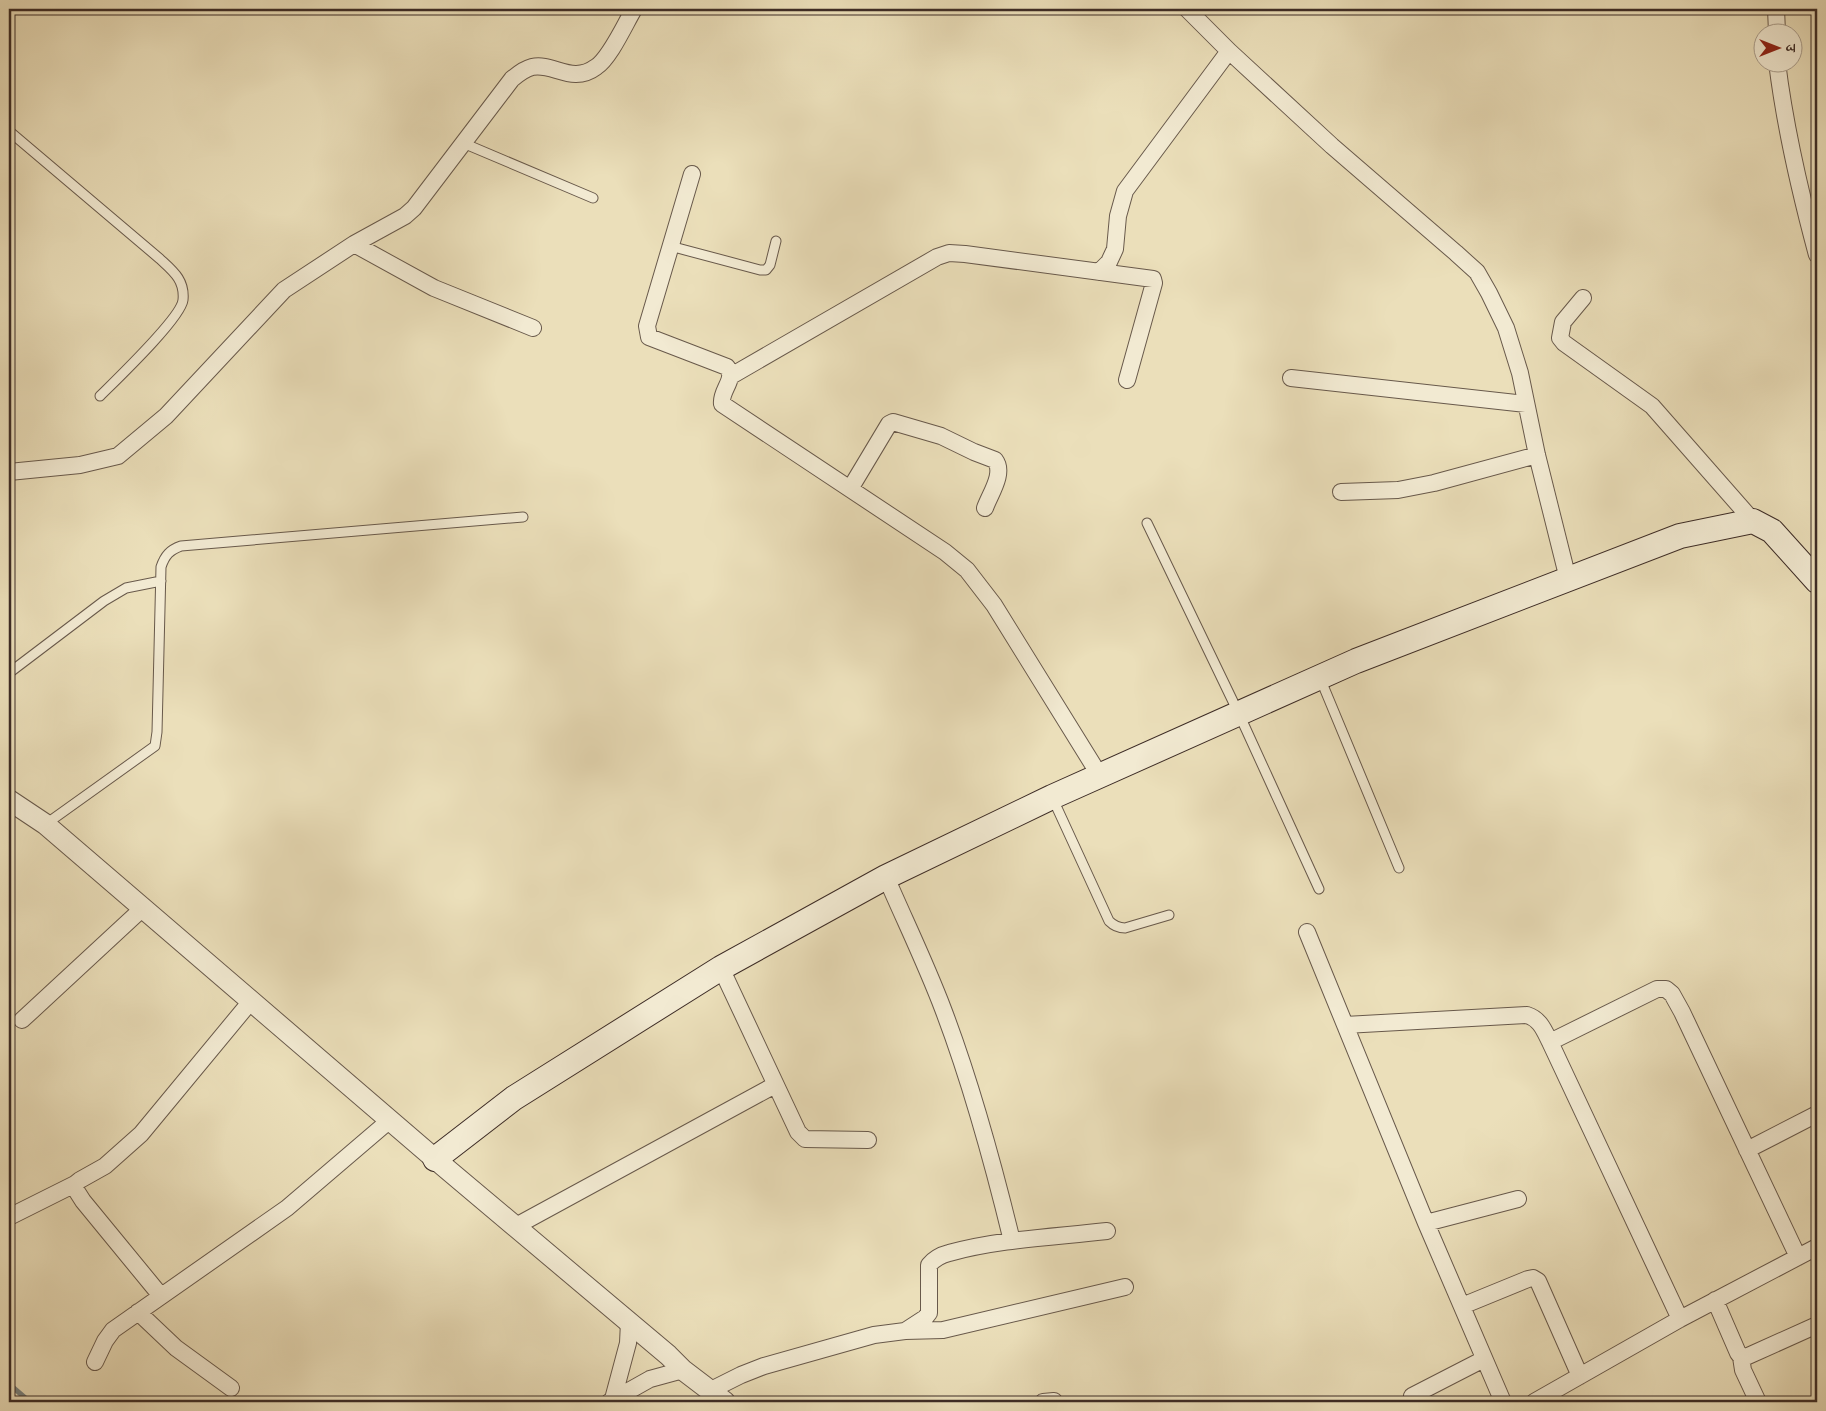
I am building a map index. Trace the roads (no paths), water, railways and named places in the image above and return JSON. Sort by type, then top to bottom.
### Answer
[{"type":"main road","points":[[435,1159],[514,1098],[721,968],[886,877],[1052,797],[1356,661],[1680,536],[1753,521],[1772,531],[1817,581]]},
{"type":"street","points":[[9,472],[80,465],[118,456],[166,416],[284,290],[354,244],[405,216],[414,208],[512,79],[530,67],[539,66],[567,74],[578,74],[595,68],[604,61],[634,9]]},
{"type":"street","points":[[1187,9],[1229,51],[1332,146],[1477,272],[1506,328],[1520,372],[1537,455],[1568,580]]},
{"type":"street","points":[[1776,9],[1777,22]]},
{"type":"street","points":[[1098,272],[1109,262],[1115,249],[1118,216],[1125,191],[1229,51]]},
{"type":"street","points":[[1778,72],[1783,110],[1817,255]]},
{"type":"street","points":[[692,174],[647,326],[649,337],[727,367],[731,376]]},
{"type":"street","points":[[354,244],[434,288],[533,328]]},
{"type":"street","points":[[1100,776],[994,605],[968,570],[945,552],[722,404],[722,394],[731,376],[938,257],[949,253],[1153,279],[1154,284],[1128,380]]},
{"type":"street","points":[[1583,298],[1563,322],[1560,338],[1564,343],[1652,406],[1753,521]]},
{"type":"street","points":[[1291,378],[1526,404]]},
{"type":"street","points":[[850,489],[889,424],[893,422],[941,436],[995,460],[999,468],[998,476],[985,508]]},
{"type":"street","points":[[1341,492],[1398,490],[1434,483],[1537,455]]},
{"type":"street","points":[[9,800],[45,824],[435,1159],[668,1355],[683,1370],[718,1396],[741,1375],[764,1366],[874,1336],[905,1331],[943,1330],[1124,1287]]},
{"type":"street","points":[[886,877],[943,1009],[991,1155],[1012,1241]]},
{"type":"street","points":[[22,1020],[143,908]]},
{"type":"street","points":[[1307,932],[1426,1223],[1503,1402]]},
{"type":"street","points":[[721,968],[798,1132],[805,1139],[868,1140]]},
{"type":"street","points":[[1550,1042],[1657,989],[1666,989],[1672,994],[1798,1257]]},
{"type":"street","points":[[9,1217],[75,1184],[105,1166],[141,1134],[251,1001]]},
{"type":"street","points":[[1345,1025],[1527,1015],[1534,1017],[1540,1023],[1550,1042],[1680,1319]]},
{"type":"street","points":[[516,1226],[775,1086]]},
{"type":"street","points":[[1747,1150],[1817,1114]]},
{"type":"street","points":[[95,1362],[105,1341],[113,1330],[287,1208],[390,1120]]},
{"type":"street","points":[[75,1184],[76,1190],[83,1201],[161,1296]]},
{"type":"street","points":[[1426,1223],[1518,1199]]},
{"type":"street","points":[[905,1331],[925,1318],[929,1313],[929,1265],[947,1253],[1012,1241],[1107,1231]]},
{"type":"street","points":[[1534,1402],[1680,1319],[1817,1247]]},
{"type":"street","points":[[1462,1306],[1533,1278],[1538,1281],[1580,1376]]},
{"type":"street","points":[[1715,1300],[1741,1357],[1743,1370],[1758,1402]]},
{"type":"street","points":[[138,1312],[176,1348],[231,1388]]},
{"type":"street","points":[[611,1400],[626,1351],[629,1322]]},
{"type":"street","points":[[1741,1357],[1748,1356],[1817,1325]]},
{"type":"street","points":[[1412,1396],[1484,1359]]},
{"type":"street","points":[[611,1400],[650,1379],[683,1370]]},
{"type":"lane","points":[[9,131],[160,258],[177,274],[182,288],[183,302],[170,323],[100,396]]},
{"type":"lane","points":[[463,143],[593,198]]},
{"type":"lane","points":[[670,246],[766,270],[770,266],[776,241]]},
{"type":"lane","points":[[45,824],[155,746],[157,732],[161,567],[164,557],[172,549],[181,546],[523,517]]},
{"type":"lane","points":[[1146,523],[1239,714],[1319,889]]},
{"type":"lane","points":[[9,673],[104,600],[126,588],[160,581]]},
{"type":"lane","points":[[1320,677],[1399,868]]},
{"type":"lane","points":[[1052,797],[1109,921],[1119,928],[1125,928],[1169,915]]},
{"type":"waterway","points":[[9,1384],[30,1402]]}]
